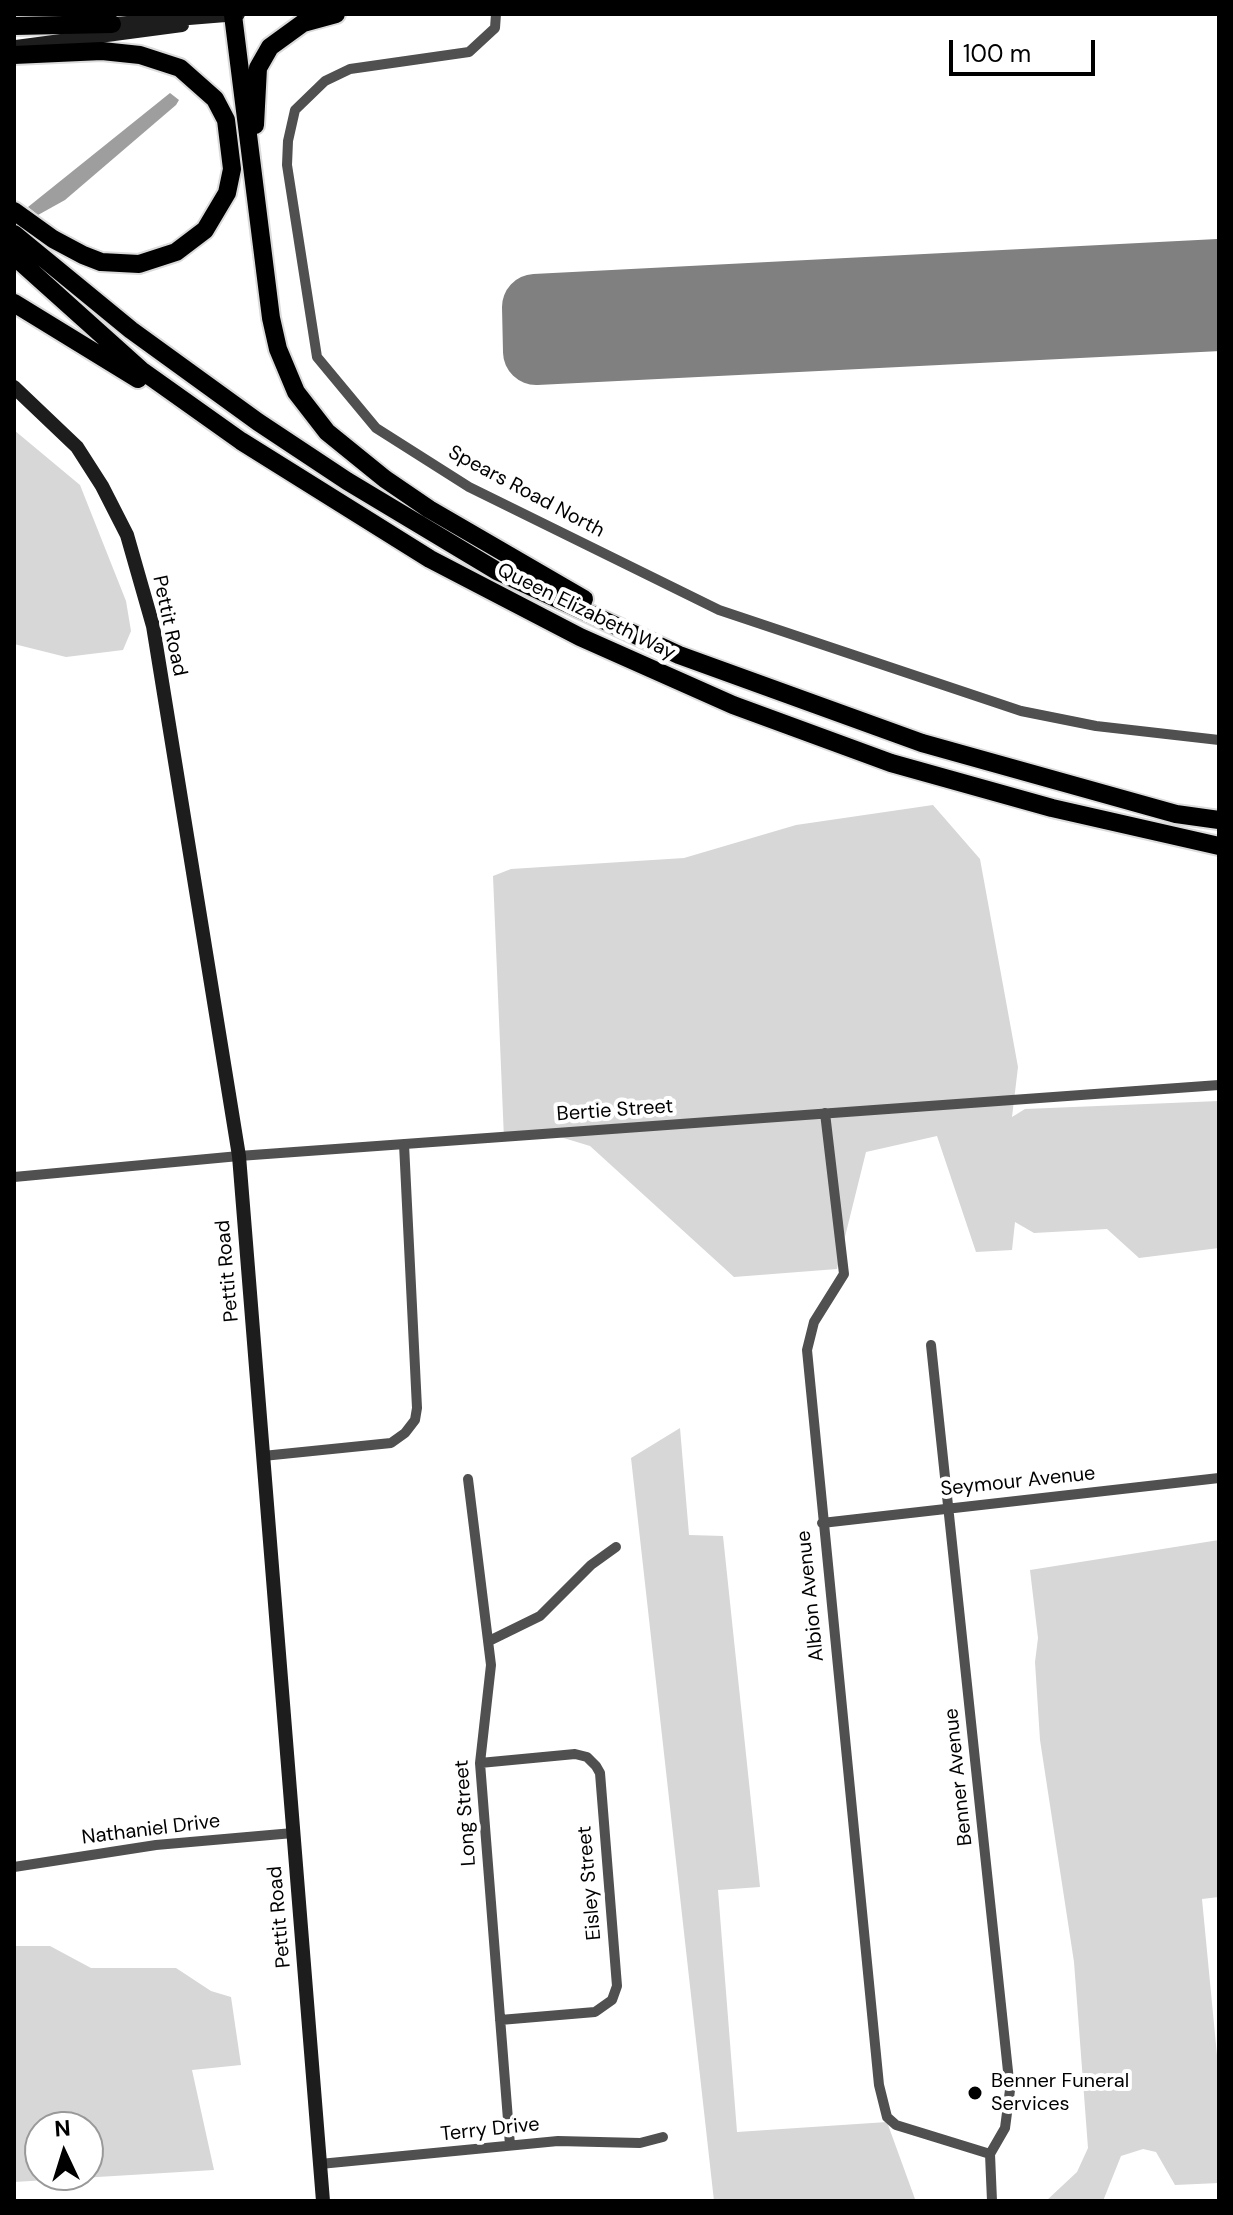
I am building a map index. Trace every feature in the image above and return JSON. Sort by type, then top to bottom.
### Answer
[{"type":"highway","points":[[235,14],[253,180],[278,349],[296,392],[327,432],[429,509],[679,655]]},
{"type":"highway","points":[[253,180],[258,68],[270,47],[303,23],[336,14]]},
{"type":"highway","points":[[14,26],[112,24]]},
{"type":"highway","points":[[14,55],[102,51],[140,55],[180,68],[199,81],[221,109],[232,145],[232,169],[227,193],[205,230],[176,252],[139,264],[101,262],[83,255],[53,239],[14,211]]},
{"type":"highway","name":"Queen Elizabeth Way","points":[[14,234],[131,330],[347,481],[497,571],[679,655],[922,743],[1176,814],[1219,820]]},
{"type":"highway","name":"Queen Elizabeth Way","points":[[14,256],[141,370],[241,441],[430,559],[580,637],[733,705],[891,763],[1052,808],[1219,846]]},
{"type":"highway","points":[[14,303],[241,441]]},
{"type":"street","points":[[152,20],[168,14]]},
{"type":"street","points":[[14,35],[235,14]]},
{"type":"street","points":[[14,48],[162,30],[235,14]]},
{"type":"street","name":"Spears Road North","points":[[496,14],[495,28],[469,52],[350,69],[325,81],[295,110],[288,141],[287,165],[317,357],[376,428],[469,487],[719,610],[1021,711],[1096,726],[1219,740]]},
{"type":"street","name":"Pettit Road","points":[[14,387],[77,447],[102,486],[127,535],[153,626],[239,1156],[323,2201]]},
{"type":"street","name":"Bertie Street","points":[[14,1177],[239,1156],[1219,1085]]},
{"type":"street","name":"Albion Avenue","points":[[825,1113],[844,1274],[814,1322],[807,1350],[879,2085],[887,2117],[896,2125],[990,2154]]},
{"type":"street","points":[[263,1456],[391,1443],[405,1433],[415,1420],[417,1408],[404,1144]]},
{"type":"street","name":"Benner Avenue","points":[[931,1345],[1010,2090],[1005,2128],[990,2154],[992,2201]]},
{"type":"street","name":"Seymour Avenue","points":[[822,1523],[1219,1478]]},
{"type":"street","name":"Long Street","points":[[468,1479],[491,1665],[480,1763],[510,2145]]},
{"type":"street","points":[[489,1641],[540,1616],[583,1572],[616,1547]]},
{"type":"street","name":"Eisley Street","points":[[480,1763],[575,1754],[587,1757],[596,1766],[600,1773],[617,1986],[612,2000],[595,2012],[500,2020]]},
{"type":"street","name":"Nathaniel Drive","points":[[14,1867],[169,1843],[293,1833]]},
{"type":"street","name":"Terry Drive","points":[[320,2164],[510,2145],[601,2140],[640,2143],[663,2137]]},
{"type":"shaded area","points":[[170,93],[179,100],[176,105],[65,200],[38,215],[28,207]]},
{"type":"shaded area","points":[[14,430],[80,485],[126,601],[131,631],[123,650],[66,657],[14,644]]},
{"type":"shaded area","points":[[933,805],[980,859],[1018,1067],[1012,1117],[1025,1109],[1219,1101],[1219,1248],[1139,1258],[1107,1229],[1034,1233],[1015,1222],[1012,1250],[976,1252],[937,1136],[866,1152],[837,1269],[734,1277],[590,1146],[557,1136],[504,1139],[493,876],[511,869],[684,858],[796,825]]},
{"type":"shaded area","points":[[680,1428],[689,1535],[723,1536],[760,1887],[718,1890],[737,2132],[887,2122],[915,2199],[714,2201],[631,1458]]},
{"type":"shaded area","points":[[1219,1540],[1219,1897],[1202,1899],[1219,2076],[1219,2183],[1175,2185],[1156,2152],[1143,2149],[1121,2156],[1103,2201],[1046,2201],[1077,2172],[1088,2148],[1074,1962],[1040,1740],[1035,1662],[1038,1638],[1030,1570]]},
{"type":"shaded area","points":[[14,1946],[50,1946],[91,1968],[176,1968],[211,1991],[231,1997],[241,2065],[192,2070],[214,2170],[104,2177],[104,2111],[24,2111],[24,2181],[14,2182]]},
{"type":"runway","points":[[1219,272],[535,307],[536,352],[1219,318]]},
{"type":"place","name":"Benner Funeral Services","points":[[975,2093]]}]
